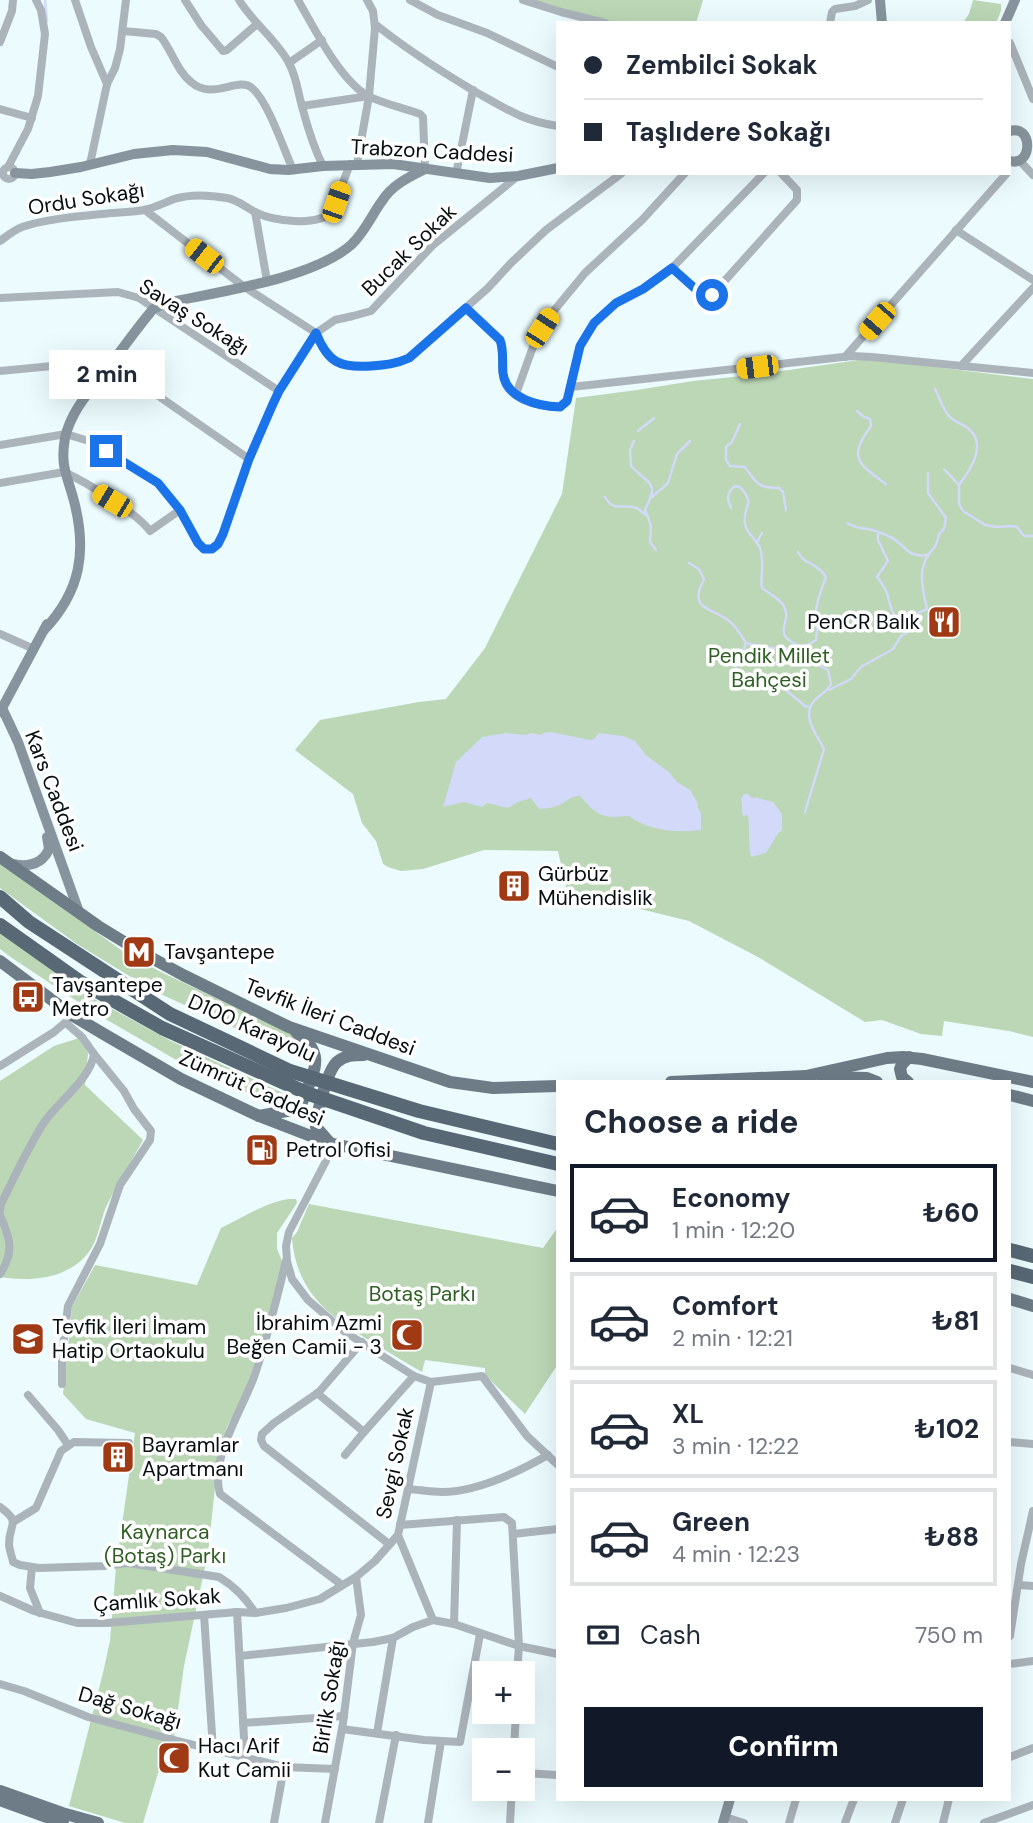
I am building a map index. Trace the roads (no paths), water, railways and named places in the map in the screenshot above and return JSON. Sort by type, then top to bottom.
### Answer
[{"type":"highway","name":"D100 Karayolu","points":[[0,897],[29,922],[170,1014],[290,1072],[419,1111],[556,1144]]},
{"type":"highway","name":"D100 Karayolu","points":[[0,925],[79,981],[162,1028],[309,1094],[424,1133],[556,1164]]},
{"type":"highway","points":[[1011,1250],[1033,1256]]},
{"type":"highway","points":[[1011,1271],[1033,1277]]},
{"type":"main road","name":"Tevfik İleri Caddesi","points":[[4,860],[139,951],[289,1027],[450,1082],[493,1088],[556,1086]]},
{"type":"main road","name":"Zümrüt Caddesi","points":[[0,961],[69,1019],[181,1079],[259,1116],[329,1143],[556,1191]]},
{"type":"main road","points":[[259,1116],[292,1110],[302,1105],[317,1061],[307,1039],[289,1027]]},
{"type":"main road","points":[[329,1143],[316,1127],[317,1112],[332,1067],[349,1055],[372,1055]]},
{"type":"main road","points":[[906,1080],[900,1069],[909,1057]]},
{"type":"main road","points":[[806,1076],[887,1058],[909,1057],[1033,1082]]},
{"type":"main road","points":[[716,1080],[806,1076],[870,1080]]},
{"type":"main road","points":[[1011,1095],[1033,1101]]},
{"type":"main road","points":[[1011,1299],[1033,1306]]},
{"type":"main road","points":[[0,1791],[98,1823]]},
{"type":"main road","points":[[0,1801],[60,1823]]},
{"type":"street","points":[[0,42],[12,11],[13,0]]},
{"type":"street","points":[[7,174],[32,118],[40,79],[45,34],[41,10],[36,0]]},
{"type":"street","points":[[75,0],[107,84]]},
{"type":"street","points":[[185,0],[223,51],[257,24]]},
{"type":"street","points":[[239,0],[289,63],[315,150],[323,166]]},
{"type":"street","points":[[10,728],[1,709],[44,629],[69,594],[80,561],[79,527],[65,477],[63,458],[66,434],[71,419],[111,363],[153,309],[166,303],[267,281],[320,264],[344,251],[360,236],[388,193],[405,179],[425,169],[423,117],[369,96],[348,78],[298,0]]},
{"type":"street","points":[[353,164],[369,96],[375,24],[373,11],[367,0]]},
{"type":"street","points":[[410,0],[438,15],[486,33],[556,66]]},
{"type":"street","points":[[523,0],[597,21]]},
{"type":"street","points":[[830,21],[836,4],[846,8],[868,0]]},
{"type":"street","points":[[880,0],[882,21]]},
{"type":"street","points":[[1006,21],[1015,0]]},
{"type":"street","points":[[90,164],[107,84],[117,60],[123,31],[124,2]]},
{"type":"street","points":[[375,24],[448,77],[510,113],[556,126]]},
{"type":"street","points":[[123,31],[156,34],[161,37],[189,80],[201,88],[217,90],[242,84],[252,87],[266,109],[293,170]]},
{"type":"street","points":[[289,63],[322,40]]},
{"type":"street","points":[[1011,45],[1033,99]]},
{"type":"street","points":[[456,174],[472,90]]},
{"type":"street","points":[[302,106],[369,96]]},
{"type":"street","points":[[0,108],[32,118]]},
{"type":"street","points":[[1014,130],[1033,124]]},
{"type":"street","points":[[1013,166],[1028,158],[1033,148],[1029,135],[1014,130]]},
{"type":"street","name":"Trabzon Caddesi","points":[[7,174],[50,172],[134,153],[173,149],[207,152],[270,169],[393,164],[490,178],[556,168]]},
{"type":"street","name":"Ordu Sokağı","points":[[0,241],[13,231],[34,224],[145,210],[176,199],[203,195],[229,198],[255,212],[287,220],[312,221],[326,218],[353,164]]},
{"type":"street","points":[[1013,166],[1033,176]]},
{"type":"street","points":[[145,210],[243,286],[316,333],[329,356],[340,364],[349,367],[387,366],[409,358],[466,308],[540,235],[619,175]]},
{"type":"street","points":[[516,394],[534,344],[552,313],[585,273],[642,220],[683,175]]},
{"type":"street","points":[[466,308],[500,340],[503,378],[507,386],[520,398],[544,406],[560,407],[567,401],[580,346],[594,323],[616,303],[643,289],[672,268],[762,175]]},
{"type":"street","points":[[672,268],[700,293],[708,297],[712,295],[797,200],[797,190],[782,175]]},
{"type":"street","points":[[996,185],[1001,175]]},
{"type":"street","points":[[845,357],[1005,175]]},
{"type":"street","name":"Bucak Sokak","points":[[316,333],[335,320],[371,311],[432,246],[518,176]]},
{"type":"street","points":[[255,212],[267,281]]},
{"type":"street","points":[[956,230],[1033,280]]},
{"type":"street","points":[[961,366],[1033,288]]},
{"type":"street","name":"Savaş Sokağı","points":[[0,298],[118,292],[139,298],[279,391]]},
{"type":"street","points":[[0,445],[66,434],[92,442],[158,483],[180,510],[198,543],[204,549],[212,549],[223,534],[249,459],[279,391],[316,333]]},
{"type":"street","points":[[571,387],[845,357],[872,357],[1033,373]]},
{"type":"street","points":[[0,371],[111,363],[249,459]]},
{"type":"street","points":[[0,483],[74,477],[132,514],[150,531],[180,510]]},
{"type":"street","points":[[0,634],[34,649]]},
{"type":"street","name":"Kars Caddesi","points":[[4,860],[16,865],[30,865],[43,859],[49,849],[13,745],[10,728]]},
{"type":"street","name":"Kars Caddesi","points":[[10,728],[18,742],[79,912]]},
{"type":"street","points":[[0,1066],[69,1019],[151,1130],[150,1140],[120,1185],[100,1244],[68,1306],[62,1354],[62,1384]]},
{"type":"street","points":[[0,1274],[10,1249],[10,1237],[0,1213],[1,1204],[46,1119],[80,1080],[93,1061],[94,1054]]},
{"type":"street","points":[[329,1143],[326,1161],[289,1232],[286,1261],[255,1374],[223,1452],[218,1486],[220,1494],[342,1585]]},
{"type":"street","points":[[286,1261],[292,1279],[308,1300],[345,1332],[414,1376],[431,1382],[481,1376],[527,1436],[556,1463]]},
{"type":"street","points":[[362,1342],[317,1393],[274,1423],[262,1434],[261,1440],[264,1446],[389,1544]]},
{"type":"street","points":[[1011,1368],[1033,1375]]},
{"type":"street","points":[[345,1455],[414,1376]]},
{"type":"street","name":"Sevgi Sokak","points":[[237,1612],[255,1613],[305,1604],[320,1598],[356,1577],[375,1561],[398,1535],[431,1382]]},
{"type":"street","points":[[317,1393],[364,1432]]},
{"type":"street","points":[[28,1395],[68,1445]]},
{"type":"street","points":[[13,1522],[36,1508],[61,1451],[68,1445],[74,1442],[129,1443]]},
{"type":"street","points":[[1011,1442],[1033,1444]]},
{"type":"street","points":[[408,1489],[440,1492],[484,1485],[548,1455]]},
{"type":"street","points":[[0,1507],[11,1515],[13,1522],[9,1545],[13,1562],[20,1565],[104,1566],[128,1563],[219,1577],[239,1592],[255,1613]]},
{"type":"street","points":[[1011,1630],[1021,1564],[1033,1511]]},
{"type":"street","points":[[400,1525],[504,1517],[512,1523],[518,1661]]},
{"type":"street","points":[[454,1624],[457,1520]]},
{"type":"street","points":[[513,1534],[556,1529]]},
{"type":"street","points":[[398,1535],[433,1620]]},
{"type":"street","points":[[32,1567],[30,1588],[40,1613]]},
{"type":"street","name":"Birlik Sokağı","points":[[325,1823],[354,1643],[361,1615],[356,1577]]},
{"type":"street","points":[[1019,1585],[1033,1586]]},
{"type":"street","name":"Çamlık Sokak","points":[[0,1596],[40,1613],[77,1623],[161,1620],[237,1612]]},
{"type":"street","points":[[237,1612],[245,1756]]},
{"type":"street","points":[[204,1615],[213,1749]]},
{"type":"street","points":[[240,1656],[373,1642],[393,1638],[433,1620],[454,1624],[519,1646],[556,1654]]},
{"type":"street","points":[[342,1730],[460,1742],[480,1634]]},
{"type":"street","points":[[377,1733],[393,1638]]},
{"type":"street","points":[[1011,1664],[1032,1663]]},
{"type":"street","name":"Dağ Sokağı","points":[[0,1684],[88,1717],[213,1749],[284,1767],[335,1769]]},
{"type":"street","points":[[243,1723],[344,1716]]},
{"type":"street","points":[[379,1823],[396,1735]]},
{"type":"street","points":[[428,1823],[441,1741]]},
{"type":"street","points":[[1011,1757],[1033,1748]]},
{"type":"street","points":[[274,1823],[284,1767]]},
{"type":"street","points":[[535,1774],[556,1775]]},
{"type":"street","points":[[510,1823],[511,1801]]},
{"type":"street","points":[[729,1801],[724,1820],[744,1823]]},
{"type":"street","points":[[789,1823],[795,1801]]},
{"type":"street","points":[[845,1823],[853,1801]]},
{"type":"street","points":[[895,1823],[902,1801]]},
{"type":"street","points":[[943,1823],[948,1801]]},
{"type":"street","points":[[984,1823],[1033,1805]]},
{"type":"water","points":[[551,732],[590,740],[599,733],[623,736],[635,741],[647,756],[690,790],[701,813],[701,830],[663,830],[645,825],[629,816],[601,815],[580,796],[555,807],[539,809],[531,798],[508,808],[487,803],[482,807],[464,802],[443,807],[456,762],[482,737],[506,733],[540,735]]},
{"type":"water","points":[[744,794],[773,802],[782,814],[782,831],[766,853],[751,857],[748,815],[743,816],[742,812],[741,799]]},
{"type":"waterway","points":[[45,0],[47,21]]},
{"type":"waterway","points":[[935,389],[948,415],[970,430],[977,443],[975,458],[959,485]]},
{"type":"waterway","points":[[857,411],[870,419],[871,426],[860,446],[859,459],[868,471],[886,484]]},
{"type":"waterway","points":[[638,431],[654,418]]},
{"type":"waterway","points":[[740,424],[732,442],[726,447],[726,460],[730,466],[745,467],[762,486],[779,488],[783,492],[786,510]]},
{"type":"waterway","points":[[634,441],[630,450],[631,466],[652,489],[645,509],[651,526],[650,542],[656,550]]},
{"type":"waterway","points":[[652,497],[668,483],[677,454],[690,441]]},
{"type":"waterway","points":[[944,469],[959,485],[959,504],[963,511],[985,525],[1017,527],[1024,536],[1033,536]]},
{"type":"waterway","points":[[878,533],[878,540],[888,561],[877,577],[886,591],[894,616],[909,617],[927,609],[922,581],[923,567],[944,529],[946,518],[928,493],[928,473]]},
{"type":"waterway","points":[[731,508],[729,494],[735,486],[740,487],[748,498],[746,528],[761,553],[762,588],[784,606],[786,638],[804,650]]},
{"type":"waterway","points":[[605,497],[612,505],[636,508],[646,515]]},
{"type":"waterway","points":[[847,523],[885,535],[915,554],[928,555]]},
{"type":"waterway","points":[[757,542],[762,533]]},
{"type":"waterway","points":[[689,563],[699,569],[704,579],[698,597],[700,602],[731,622],[746,643],[791,648],[816,640],[816,611],[826,577],[798,552]]},
{"type":"waterway","points":[[829,690],[851,679],[861,667],[893,649],[910,627]]},
{"type":"waterway","points":[[746,643],[736,667],[739,676],[750,680],[775,681],[809,707]]},
{"type":"waterway","points":[[805,812],[824,749],[812,725],[810,707],[831,684],[828,670],[809,660]]},
{"type":"place","name":"PenCR Balık","points":[[944,622]]},
{"type":"place","name":"Gürbüz Mühendislik","points":[[514,886]]},
{"type":"place","name":"Tavşantepe","points":[[139,952]]},
{"type":"place","name":"Tavşantepe Metro","points":[[28,997]]},
{"type":"place","name":"Petrol Ofisi","points":[[262,1150]]},
{"type":"place","name":"İbrahim Azmi Beğen Camii - 3","points":[[407,1335]]},
{"type":"place","name":"Tevfik İleri İmam Hatip Ortaokulu","points":[[28,1339]]},
{"type":"place","name":"Bayramlar Apartmanı","points":[[118,1457]]},
{"type":"place","name":"Hacı Arif Kut Camii","points":[[174,1758]]},
{"type":"park label","name":"Pendik Millet Bahçesi","points":[[769,668]]},
{"type":"park label","name":"Botaş Parkı","points":[[422,1294]]},
{"type":"park label","name":"Kaynarca (Botaş) Parkı","points":[[165,1544]]}]
